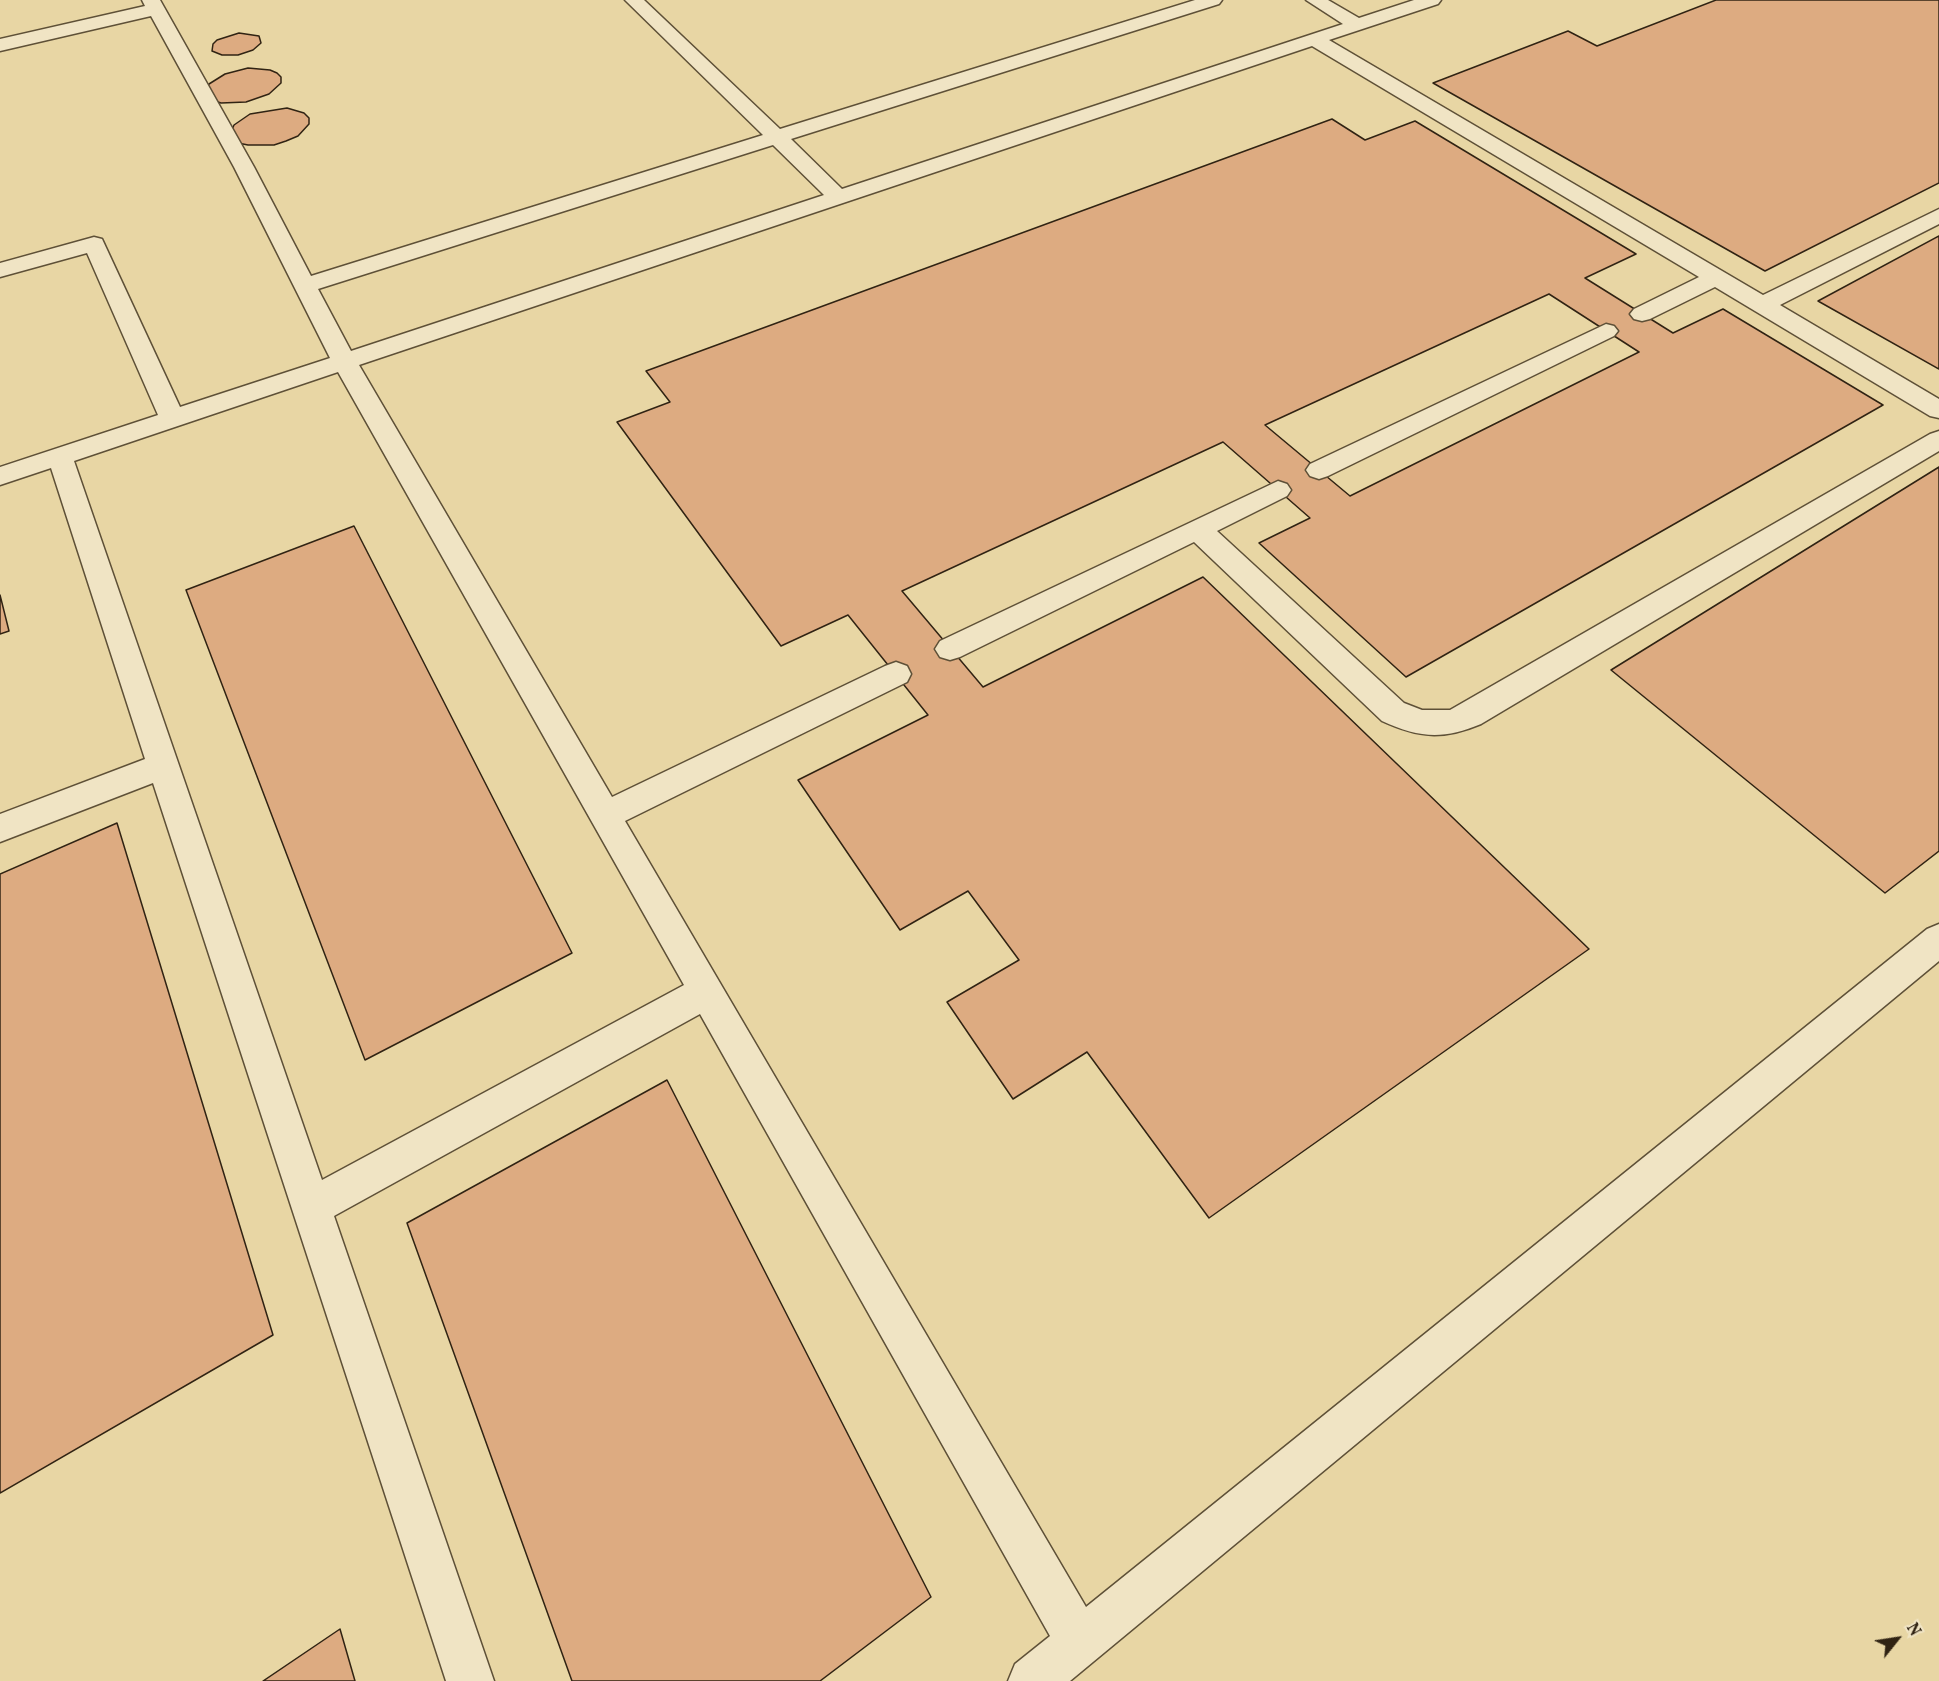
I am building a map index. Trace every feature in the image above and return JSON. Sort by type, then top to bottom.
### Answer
[{"type":"lane","points":[[634,0],[840,198]]},
{"type":"lane","points":[[306,285],[1213,0]]},
{"type":"lane","points":[[1315,0],[1358,24]]},
{"type":"lane","points":[[0,476],[1432,0]]},
{"type":"lane","points":[[0,45],[154,4],[244,167],[345,363],[1080,1642]]},
{"type":"lane","points":[[1314,39],[1939,410]]},
{"type":"lane","points":[[1762,305],[1939,216]]},
{"type":"lane","points":[[0,270],[94,244],[173,420]]},
{"type":"lane","points":[[1642,314],[1716,278]]},
{"type":"lane","points":[[1319,470],[1606,331]]},
{"type":"lane","points":[[1197,529],[1393,712],[1407,719],[1440,725],[1456,722],[1490,703],[1939,440]]},
{"type":"lane","points":[[60,457],[470,1681]]},
{"type":"lane","points":[[950,649],[1278,490]]},
{"type":"lane","points":[[606,815],[896,674]]},
{"type":"lane","points":[[0,828],[164,765]]},
{"type":"lane","points":[[1032,1681],[1939,940]]},
{"type":"lane","points":[[312,1208],[707,991]]},
{"type":"building","points":[[1716,0],[1939,0],[1939,183],[1765,271],[1433,83],[1568,31],[1597,46]]},
{"type":"building","points":[[239,33],[259,36],[261,43],[253,50],[238,55],[222,55],[212,51],[213,44],[217,40]]},
{"type":"building","points":[[248,68],[277,73],[281,77],[281,83],[269,94],[246,102],[221,103],[212,100],[206,90],[209,84],[225,74]]},
{"type":"building","points":[[287,108],[304,113],[309,118],[309,124],[298,136],[274,145],[248,145],[238,143],[231,132],[234,125],[250,114]]},
{"type":"building","points":[[1332,119],[1365,140],[1415,121],[1636,254],[1585,278],[1673,333],[1723,309],[1883,405],[1406,677],[1259,543],[1310,518],[1223,442],[902,591],[983,687],[1203,577],[1589,949],[1209,1218],[1087,1052],[1013,1099],[947,1002],[1019,960],[968,891],[900,930],[798,780],[928,715],[848,615],[781,646],[617,422],[670,402],[646,371]],"holes":[[[1549,294],[1639,352],[1350,496],[1265,425]]]},
{"type":"building","points":[[1939,236],[1939,369],[1818,301]]},
{"type":"building","points":[[1939,467],[1939,851],[1885,893],[1611,670]]},
{"type":"building","points":[[354,526],[572,953],[365,1060],[186,590]]},
{"type":"building","points":[[0,595],[9,631],[0,634]]},
{"type":"building","points":[[117,823],[273,1335],[0,1493],[0,874]]},
{"type":"building","points":[[667,1080],[931,1597],[820,1681],[572,1681],[407,1223]]},
{"type":"building","points":[[340,1629],[355,1681],[263,1681]]}]
